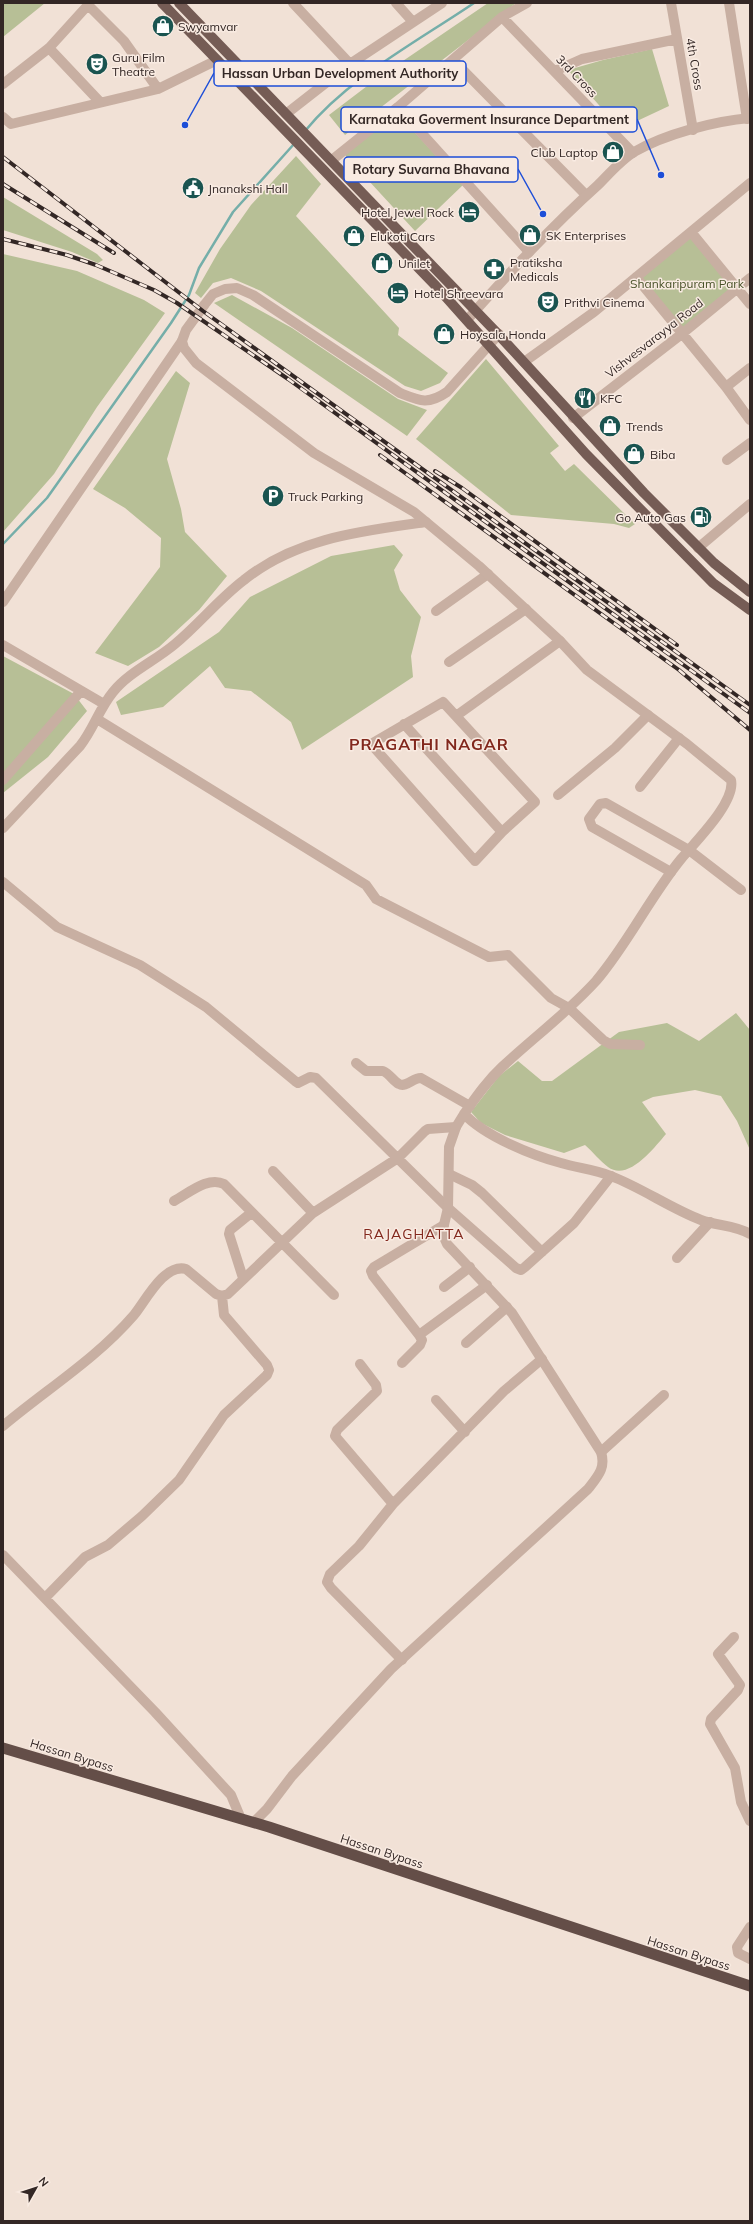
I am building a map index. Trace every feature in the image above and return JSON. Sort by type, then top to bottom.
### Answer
[{"type":"highway","name":"Hassan Bypass","points":[[3,1748],[254,1822],[750,1986]]},
{"type":"main road","points":[[162,3],[436,286],[490,344],[586,454],[713,583],[750,610]]},
{"type":"main road","points":[[180,3],[289,118],[332,160],[499,334],[573,418],[698,548],[750,592]]},
{"type":"main road","points":[[276,122],[289,118]]},
{"type":"main road","points":[[562,427],[573,418]]},
{"type":"street","points":[[293,3],[350,64]]},
{"type":"street","points":[[396,3],[413,22]]},
{"type":"street","points":[[289,118],[350,64],[442,3]]},
{"type":"street","points":[[332,160],[398,107],[502,17],[527,3]]},
{"type":"street","name":"4th Cross","points":[[671,3],[693,130]]},
{"type":"street","points":[[467,320],[529,252],[586,195],[633,153],[660,140],[720,122],[748,119],[729,3]]},
{"type":"street","points":[[3,84],[48,48],[88,5],[124,42],[158,89]]},
{"type":"street","name":"3rd Cross","points":[[502,17],[633,153]]},
{"type":"street","points":[[555,71],[582,59],[677,39]]},
{"type":"street","points":[[48,48],[100,102]]},
{"type":"street","points":[[3,117],[11,124],[158,89],[217,60]]},
{"type":"street","points":[[452,60],[586,195]]},
{"type":"street","points":[[398,107],[529,252]]},
{"type":"street","points":[[524,362],[594,312],[750,183]]},
{"type":"street","points":[[691,232],[750,304]]},
{"type":"street","points":[[636,277],[683,333],[750,420]]},
{"type":"street","name":"Vishvesvarayya Road","points":[[573,418],[683,333],[750,278]]},
{"type":"street","points":[[3,602],[182,341],[186,330],[213,294],[237,288],[253,295],[400,393],[420,401],[437,399],[447,392],[499,334]]},
{"type":"street","points":[[182,341],[184,348],[196,363],[314,453],[414,512],[488,574],[560,641],[587,670],[727,774],[731,780],[733,788],[715,818],[671,872],[596,980],[569,1008],[502,1067],[484,1086],[456,1127],[450,1147],[448,1208],[442,1234],[447,1244],[507,1308],[542,1360],[600,1452],[604,1461],[601,1472],[588,1489],[402,1660],[292,1776],[267,1809],[254,1822]]},
{"type":"street","points":[[726,387],[750,368]]},
{"type":"street","points":[[727,460],[750,443]]},
{"type":"street","points":[[698,548],[750,504]]},
{"type":"street","points":[[3,828],[89,735],[104,704],[114,691],[130,676],[175,644],[243,580],[257,570],[301,547],[342,534],[426,522]]},
{"type":"street","points":[[436,611],[488,574]]},
{"type":"street","points":[[449,662],[526,609]]},
{"type":"street","points":[[456,716],[560,641]]},
{"type":"street","points":[[3,645],[104,704]]},
{"type":"street","points":[[3,780],[81,691]]},
{"type":"street","points":[[443,702],[456,716],[536,802],[502,832],[475,861],[371,744],[443,702]]},
{"type":"street","points":[[558,795],[615,748],[648,715]]},
{"type":"street","points":[[97,719],[366,885],[376,899],[488,957],[508,955],[552,998],[569,1008],[603,1040],[610,1044],[640,1045]]},
{"type":"street","points":[[404,724],[502,832]]},
{"type":"street","points":[[640,787],[679,738]]},
{"type":"street","points":[[671,872],[592,827],[589,819],[600,804],[606,803],[688,850],[741,890]]},
{"type":"street","points":[[3,882],[57,927],[140,965],[206,1007],[298,1083],[310,1077],[316,1078],[448,1208],[516,1268],[521,1270],[525,1267],[582,1214],[611,1176]]},
{"type":"street","points":[[356,1063],[366,1071],[383,1071],[403,1085],[417,1078],[421,1078],[467,1110],[475,1125],[498,1139],[561,1163],[590,1168],[611,1176],[701,1220],[731,1226],[750,1234]]},
{"type":"street","points":[[3,1426],[91,1358],[133,1316],[156,1284],[174,1270],[180,1268],[186,1269],[216,1294],[222,1296],[228,1294],[243,1278],[313,1213],[398,1158],[428,1129],[456,1127]]},
{"type":"street","points":[[273,1171],[313,1213]]},
{"type":"street","points":[[449,1174],[472,1185],[482,1193],[542,1252]]},
{"type":"street","points":[[174,1201],[210,1181],[217,1180],[224,1184],[334,1295]]},
{"type":"street","points":[[243,1278],[229,1234],[230,1230],[251,1212]]},
{"type":"street","points":[[677,1258],[710,1222]]},
{"type":"street","points":[[402,1362],[420,1345],[422,1340],[371,1271],[374,1267],[444,1225]]},
{"type":"street","points":[[444,1286],[470,1268]]},
{"type":"street","points":[[419,1334],[487,1286]]},
{"type":"street","points":[[45,1598],[84,1557],[108,1545],[142,1516],[179,1480],[224,1415],[267,1375],[269,1370],[267,1365],[230,1325],[224,1315],[222,1296]]},
{"type":"street","points":[[466,1343],[507,1308]]},
{"type":"street","points":[[402,1660],[331,1588],[327,1582],[330,1574],[359,1546],[393,1504],[504,1391],[542,1360]]},
{"type":"street","points":[[360,1364],[376,1385],[377,1391],[337,1430],[335,1436],[393,1504]]},
{"type":"street","points":[[600,1452],[664,1395]]},
{"type":"street","points":[[436,1400],[465,1432]]},
{"type":"street","points":[[3,1555],[155,1712],[230,1796],[241,1819]]},
{"type":"street","points":[[734,1637],[718,1654],[738,1680],[740,1685],[738,1690],[712,1719],[710,1724],[735,1768],[741,1802],[750,1821]]},
{"type":"street","points":[[750,1926],[737,1947],[738,1953],[750,1959]]},
{"type":"green space","points":[[3,3],[45,3],[3,37]]},
{"type":"green space","points":[[488,3],[516,3],[345,135],[329,115],[375,80]]},
{"type":"green space","points":[[652,49],[669,106],[620,129],[568,70],[603,60]]},
{"type":"green space","points":[[397,113],[463,185],[415,231],[345,155]]},
{"type":"green space","points":[[296,156],[321,184],[296,216],[399,328],[398,335],[448,373],[440,383],[421,391],[405,386],[261,291],[231,278],[213,283],[201,298],[195,293],[220,249],[251,205]]},
{"type":"green space","points":[[3,197],[97,254],[103,260],[98,263],[72,252],[3,230]]},
{"type":"green space","name":"Shankaripuram Park","points":[[691,237],[733,288],[683,329],[640,278]]},
{"type":"green space","points":[[3,254],[77,271],[144,300],[165,313],[97,407],[54,474],[3,532]]},
{"type":"green space","points":[[232,295],[292,328],[398,399],[427,410],[407,436],[214,303]]},
{"type":"green space","points":[[486,359],[559,446],[550,453],[565,471],[574,464],[635,524],[629,528],[614,524],[511,515],[416,439]]},
{"type":"green space","points":[[176,371],[190,383],[167,459],[181,509],[185,532],[227,576],[199,610],[159,647],[128,666],[95,653],[160,567],[161,538],[125,508],[93,489]]},
{"type":"green space","points":[[394,545],[403,555],[394,570],[400,590],[421,617],[411,656],[413,677],[302,750],[291,722],[251,691],[225,688],[210,666],[163,707],[121,715],[116,702],[219,632],[250,597],[331,556]]},
{"type":"green space","points":[[3,656],[74,694],[87,711],[48,757],[3,793]]},
{"type":"green space","points":[[736,1013],[750,1030],[750,1150],[737,1121],[721,1096],[695,1090],[653,1097],[642,1102],[666,1134],[648,1155],[632,1167],[624,1170],[616,1170],[608,1167],[585,1145],[564,1153],[505,1135],[481,1123],[471,1112],[499,1076],[518,1061],[542,1081],[552,1081],[619,1032],[667,1023],[699,1041]]},
{"type":"waterway","points":[[305,131],[322,112],[363,77],[407,46],[474,3]]},
{"type":"waterway","points":[[3,544],[47,498],[171,323],[189,295],[199,268],[233,212],[294,144]]},
{"type":"railway","points":[[3,157],[203,311],[750,705]]},
{"type":"railway","points":[[3,184],[114,253]]},
{"type":"railway","points":[[3,239],[67,255],[96,265],[154,290],[177,303],[288,379],[750,713]]},
{"type":"railway","points":[[380,455],[679,670],[750,730]]},
{"type":"railway","points":[[435,471],[462,488],[677,645]]},
{"type":"place","name":"Swyamvar","points":[[163,26]]},
{"type":"place","name":"Guru Film Theatre","points":[[97,64]]},
{"type":"place","name":"Hassan Urban Development Authority","points":[[185,125]]},
{"type":"place","name":"Club Laptop","points":[[613,152]]},
{"type":"place","name":"Karnataka Goverment Insurance Department","points":[[661,175]]},
{"type":"place","name":"Jnanakshi Hall","points":[[193,188]]},
{"type":"place","name":"Hotel Jewel Rock","points":[[469,212]]},
{"type":"place","name":"Rotary Suvarna Bhavana","points":[[543,214]]},
{"type":"place","name":"SK Enterprises","points":[[530,235]]},
{"type":"place","name":"Elukoti Cars","points":[[354,236]]},
{"type":"place","name":"Unilet","points":[[382,263]]},
{"type":"place","name":"Pratiksha Medicals","points":[[494,269]]},
{"type":"place","name":"Hotel Shreevara","points":[[398,293]]},
{"type":"place","name":"Prithvi Cinema","points":[[548,302]]},
{"type":"place","name":"Hoysala Honda","points":[[444,334]]},
{"type":"place","name":"KFC","points":[[585,398]]},
{"type":"place","name":"Trends","points":[[610,426]]},
{"type":"place","name":"Biba","points":[[634,454]]},
{"type":"place","name":"Truck Parking","points":[[273,496]]},
{"type":"place","name":"Go Auto Gas","points":[[701,517]]},
{"type":"district","name":"PRAGATHI NAGAR","points":[[429,744]]},
{"type":"district","name":"RAJAGHATTA","points":[[414,1234]]}]
